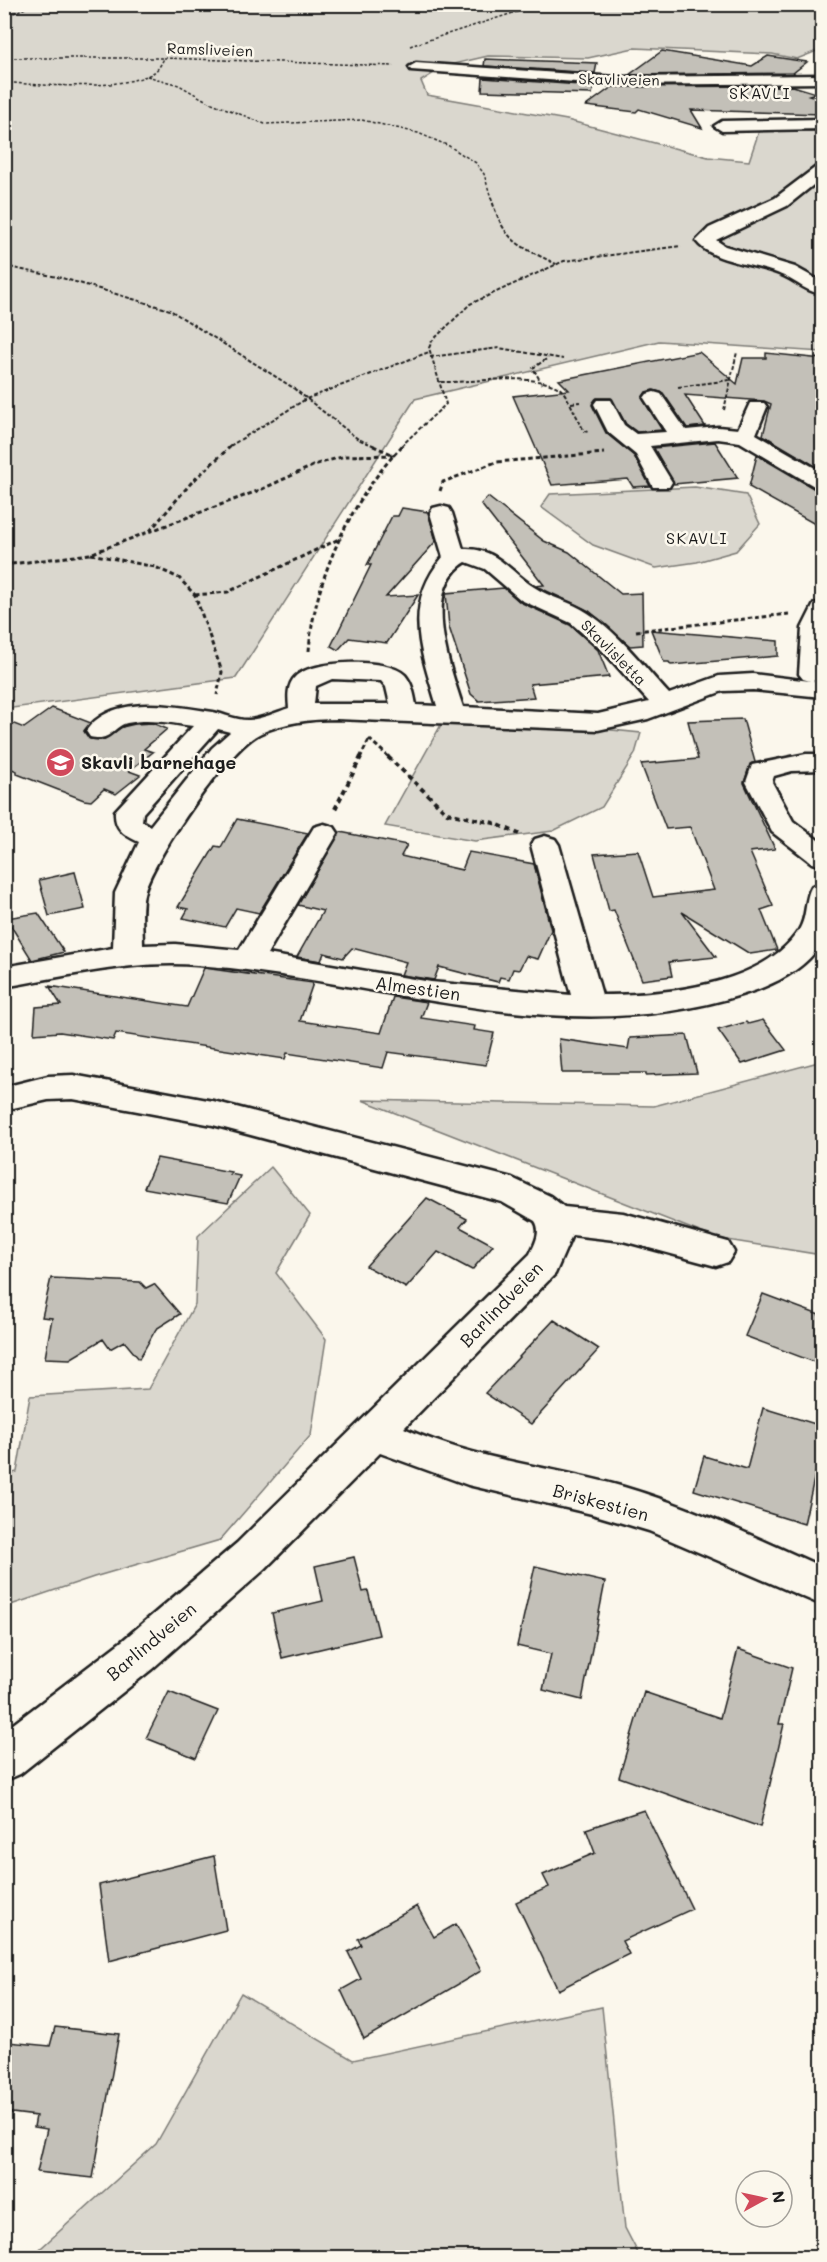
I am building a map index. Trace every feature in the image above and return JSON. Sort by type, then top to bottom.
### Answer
[{"type":"street","name":"Skavliveien","points":[[416,67],[616,81],[822,79]]},
{"type":"street","points":[[722,126],[822,124]]},
{"type":"street","points":[[821,289],[789,271],[719,249],[705,241],[715,232],[781,202],[822,170]]},
{"type":"street","points":[[654,398],[680,437]]},
{"type":"street","points":[[604,404],[615,428],[645,452],[661,482]]},
{"type":"street","points":[[745,436],[756,407]]},
{"type":"street","points":[[632,441],[724,433],[745,436],[822,481]]},
{"type":"street","points":[[441,513],[455,559],[441,570],[429,623],[453,715]]},
{"type":"street","name":"Skavlisletta","points":[[455,559],[474,556],[487,560],[524,591],[579,618],[599,634],[664,703]]},
{"type":"street","points":[[811,610],[817,682]]},
{"type":"street","points":[[303,712],[300,697],[304,682],[317,674],[335,672],[386,673],[395,679],[401,691],[394,711]]},
{"type":"street","name":"Skavlisletta","points":[[128,957],[129,892],[139,867],[155,838],[221,754],[250,728],[303,712],[394,711],[598,722],[630,717],[719,684],[817,682]]},
{"type":"street","name":"Skavlisletta","points":[[99,731],[117,717],[147,713],[212,720],[250,728]]},
{"type":"street","points":[[155,838],[135,830],[128,822],[129,811],[212,720]]},
{"type":"street","points":[[822,762],[797,761],[776,765],[761,771],[759,782],[783,826],[822,857]]},
{"type":"street","points":[[248,960],[324,833]]},
{"type":"street","points":[[545,845],[589,1005]]},
{"type":"street","name":"Almestien","points":[[4,977],[128,957],[174,954],[248,960],[490,999],[627,1006],[681,1000],[757,979],[783,963],[808,941],[822,915],[822,893]]},
{"type":"street","points":[[6,1095],[48,1088],[73,1087],[213,1113],[512,1191],[542,1206],[555,1220],[622,1227],[716,1252]]},
{"type":"street","name":"Barlindveien","points":[[4,1759],[138,1655],[251,1556],[543,1264],[556,1239],[555,1220]]},
{"type":"street","name":"Briskestien","points":[[376,1433],[411,1451],[471,1471],[624,1505],[822,1586]]},
{"type":"path","points":[[16,4],[26,8]]},
{"type":"path","points":[[4,17],[35,4]]},
{"type":"path","points":[[410,46],[513,13],[553,4]]},
{"type":"path","name":"Ramsliveien","points":[[4,58],[164,58],[416,67]]},
{"type":"path","points":[[147,76],[160,68],[164,58]]},
{"type":"path","points":[[390,66],[395,58]]},
{"type":"path","points":[[4,82],[64,85],[147,76],[179,86],[207,101],[265,124],[362,120],[418,133],[449,146],[476,163],[484,174],[498,221],[514,243],[556,264]]},
{"type":"path","points":[[304,682],[312,615],[341,538],[394,454],[440,413],[446,404],[441,382],[430,357],[432,341],[470,304],[556,264],[594,255],[705,241]]},
{"type":"path","points":[[4,266],[62,279],[170,310],[292,387],[358,439],[394,454]]},
{"type":"path","points":[[430,357],[499,348],[563,359]]},
{"type":"path","points":[[149,532],[187,486],[240,439],[294,410],[306,399],[429,352]]},
{"type":"path","points":[[724,433],[722,425],[737,352]]},
{"type":"path","points":[[543,384],[533,368],[549,357]]},
{"type":"path","points":[[441,382],[543,384],[562,390],[570,403]]},
{"type":"path","points":[[441,513],[440,486],[458,475],[496,462],[609,452],[632,441]]},
{"type":"path","points":[[4,565],[90,554],[260,490],[317,464],[345,456],[394,454]]},
{"type":"path","points":[[195,595],[228,592],[341,538]]},
{"type":"path","points":[[90,554],[155,567],[179,578],[195,595],[222,672]]},
{"type":"path","points":[[599,634],[811,610]]},
{"type":"path","points":[[324,833],[369,739],[394,711]]},
{"type":"path","points":[[369,739],[447,813],[494,824],[545,845]]},
{"type":"shaded area","points":[[4,5],[822,5],[822,49],[797,59],[772,54],[634,48],[588,58],[488,56],[445,66],[421,81],[427,95],[567,120],[708,157],[749,161],[760,128],[822,132],[822,352],[659,341],[415,399],[236,678],[5,709]]},
{"type":"shaded area","points":[[695,487],[746,495],[760,524],[736,551],[697,562],[656,568],[593,545],[541,507],[550,494]]},
{"type":"shaded area","points":[[442,723],[602,729],[641,733],[635,754],[602,807],[553,831],[475,841],[385,826]]},
{"type":"shaded area","points":[[822,1061],[822,1255],[715,1238],[362,1100],[654,1106]]},
{"type":"shaded area","points":[[271,1167],[310,1215],[276,1273],[326,1339],[311,1435],[220,1540],[94,1577],[5,1607],[5,1475],[17,1472],[30,1396],[148,1389],[195,1304],[198,1236]]},
{"type":"shaded area","points":[[241,1993],[353,2060],[602,2007],[625,2228],[640,2257],[31,2257],[156,2144]]},
{"type":"building","points":[[662,51],[752,66],[768,56],[807,62],[793,73],[629,75]]},
{"type":"building","points":[[485,59],[597,63],[595,73],[484,66]]},
{"type":"building","points":[[483,78],[594,86],[592,94],[482,91]]},
{"type":"building","points":[[793,86],[816,93],[809,95],[822,99],[822,114],[691,110],[702,128],[639,109],[636,112],[586,106],[612,87]]},
{"type":"building","points":[[699,352],[737,384],[743,358],[766,358],[766,353],[822,359],[822,470],[763,435],[771,404],[764,401],[685,395],[705,426],[687,428],[663,393],[653,390],[646,392],[642,398],[662,430],[637,432],[626,424],[611,398],[597,398],[592,405],[606,433],[634,456],[650,486],[633,487],[628,479],[552,485],[513,396],[569,390],[559,380]]},
{"type":"building","points":[[715,442],[738,478],[674,484],[654,448]]},
{"type":"building","points":[[757,455],[813,488],[822,489],[822,528],[749,487]]},
{"type":"building","points":[[488,497],[544,541],[569,552],[621,594],[642,593],[643,645],[630,646],[589,611],[536,586],[544,585],[481,504]]},
{"type":"building","points":[[402,508],[428,512],[436,541],[386,597],[418,595],[387,643],[349,638],[338,650],[331,646],[371,565],[367,565],[392,516],[398,516]]},
{"type":"building","points":[[504,588],[520,602],[570,625],[598,650],[609,677],[530,684],[534,697],[479,701],[471,694],[449,627],[446,593]]},
{"type":"building","points":[[651,630],[778,641],[778,656],[671,665],[669,662],[664,662]]},
{"type":"building","points":[[52,708],[91,723],[84,731],[90,739],[103,740],[122,727],[135,724],[152,723],[167,729],[144,749],[153,752],[129,771],[140,775],[116,794],[104,789],[91,801],[84,800],[17,774],[17,771],[4,766],[4,720],[24,728]]},
{"type":"building","points":[[743,719],[755,762],[750,764],[744,783],[775,849],[750,852],[773,906],[761,910],[777,950],[750,954],[682,912],[716,957],[669,962],[672,976],[642,980],[614,910],[609,911],[594,854],[638,851],[653,897],[714,890],[690,827],[666,829],[641,764],[698,759],[688,721]]},
{"type":"building","points":[[237,819],[308,833],[259,913],[236,908],[225,927],[183,918],[188,909],[178,907],[215,846],[221,847]]},
{"type":"building","points":[[340,832],[407,845],[401,856],[462,870],[469,852],[534,864],[551,930],[538,959],[526,956],[519,970],[513,969],[509,979],[500,977],[498,982],[439,967],[434,980],[401,975],[406,962],[352,948],[343,958],[324,953],[321,961],[297,957],[323,911],[298,905]]},
{"type":"building","points":[[75,872],[85,909],[49,916],[39,880]]},
{"type":"building","points":[[38,913],[64,952],[32,960],[6,918]]},
{"type":"building","points":[[204,968],[313,983],[300,1021],[381,1033],[393,997],[427,1002],[421,1018],[475,1026],[474,1030],[494,1033],[486,1065],[388,1052],[383,1068],[287,1053],[285,1059],[116,1033],[113,1040],[60,1032],[34,1034],[36,1007],[61,1005],[49,986],[187,1007]]},
{"type":"building","points":[[763,1020],[786,1050],[742,1064],[718,1030]]},
{"type":"building","points":[[687,1035],[697,1073],[646,1075],[646,1073],[562,1073],[559,1039],[628,1049],[630,1038]]},
{"type":"building","points":[[157,1158],[231,1172],[230,1174],[240,1176],[228,1203],[144,1188]]},
{"type":"building","points":[[427,1198],[467,1219],[460,1227],[493,1245],[472,1270],[438,1252],[406,1288],[366,1266]]},
{"type":"building","points":[[51,1278],[140,1282],[146,1288],[154,1284],[180,1314],[156,1329],[139,1359],[124,1341],[110,1349],[103,1339],[70,1359],[45,1358],[52,1318],[42,1317]]},
{"type":"building","points":[[763,1294],[822,1316],[822,1365],[745,1336]]},
{"type":"building","points":[[554,1320],[599,1349],[531,1424],[485,1393]]},
{"type":"building","points":[[763,1408],[822,1426],[822,1443],[804,1524],[694,1490],[704,1456],[747,1469]]},
{"type":"building","points":[[354,1557],[363,1592],[368,1591],[379,1635],[282,1658],[272,1613],[323,1601],[315,1566]]},
{"type":"building","points":[[535,1566],[605,1582],[582,1700],[543,1690],[551,1654],[517,1646]]},
{"type":"building","points":[[738,1649],[792,1668],[779,1724],[784,1724],[760,1827],[619,1777],[644,1692],[720,1718]]},
{"type":"building","points":[[169,1692],[218,1711],[196,1758],[146,1738]]},
{"type":"building","points":[[644,1810],[692,1909],[622,1941],[629,1954],[558,1990],[516,1902],[549,1887],[543,1875],[595,1853],[586,1829]]},
{"type":"building","points":[[214,1856],[226,1930],[109,1961],[99,1885]]},
{"type":"building","points":[[417,1906],[434,1937],[456,1924],[481,1971],[364,2039],[341,1990],[361,1979],[348,1952],[361,1945],[358,1939]]},
{"type":"building","points":[[55,2027],[119,2034],[93,2178],[37,2172],[47,2129],[34,2127],[36,2116],[4,2112],[4,2058],[8,2042],[50,2046]]},
{"type":"place","name":"Skavli barnehage","points":[[60,762]]},
{"type":"district","name":"SKAVLI","points":[[760,92]]},
{"type":"district","name":"SKAVLI","points":[[697,537]]}]
